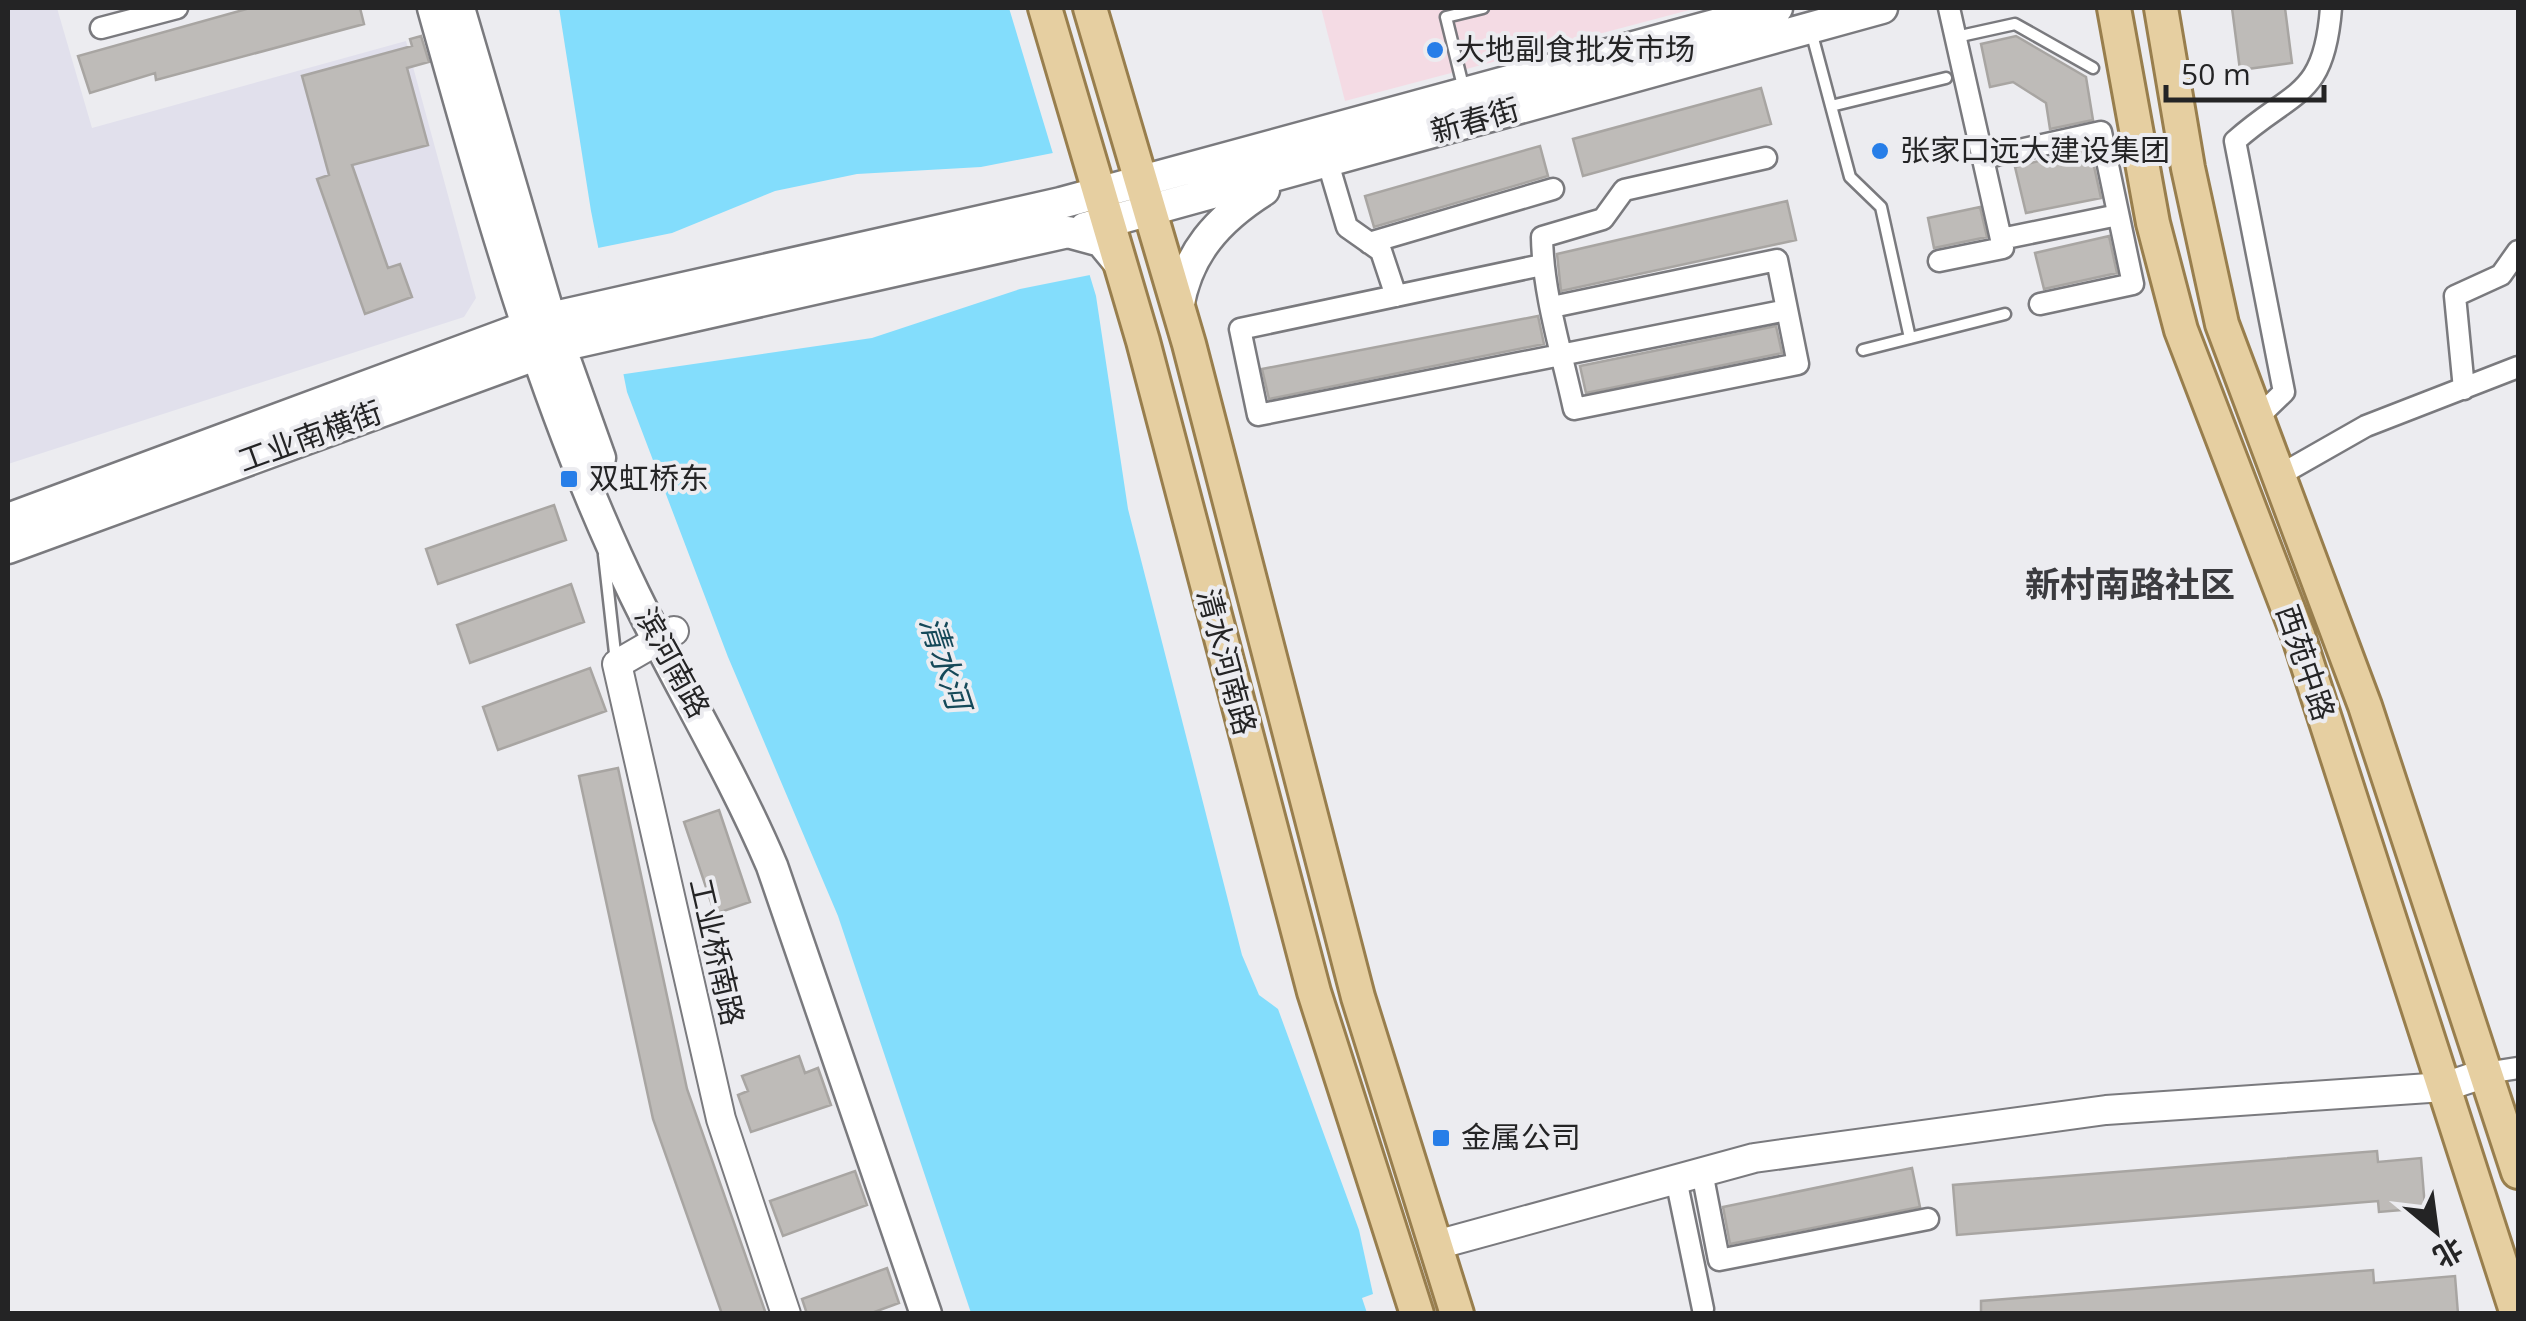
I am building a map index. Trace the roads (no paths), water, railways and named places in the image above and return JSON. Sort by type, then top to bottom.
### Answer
[{"type":"main road","name":"滨河南路","points":[[432,8],[594,500],[636,596],[667,635],[764,810],[814,941],[941,1314]]},
{"type":"main road","name":"滨河南路","points":[[459,8],[543,336],[648,581],[667,635],[772,866],[926,1314]]},
{"type":"main road","name":"清水河南路","points":[[1044,8],[1120,264],[1314,992],[1417,1314]]},
{"type":"main road","name":"清水河南路","points":[[1090,8],[1178,308],[1324,873],[1457,1314]]},
{"type":"main road","name":"新春街","points":[[1064,218],[1145,196],[1288,174],[1882,8]]},
{"type":"main road","name":"西苑中路","points":[[2114,8],[2153,223],[2180,330],[2298,636],[2517,1314]]},
{"type":"main road","name":"西苑中路","points":[[2161,8],[2188,168],[2222,324],[2365,706],[2518,1172]]},
{"type":"main road","name":"新春街","points":[[1145,196],[1196,165],[1762,9]]},
{"type":"main road","points":[[1122,115],[1150,150],[1167,160],[1196,165]]},
{"type":"main road","points":[[1087,153],[1086,172],[1064,218],[1101,241],[1120,264]]},
{"type":"main road","points":[[1178,308],[1183,279],[1217,225],[1288,174]]},
{"type":"main road","name":"工业南横街","points":[[8,548],[543,336],[612,303],[1064,218]]},
{"type":"main road","name":"工业南横街","points":[[8,519],[543,336],[616,334],[1064,218]]},
{"type":"street","points":[[100,28],[177,8]]},
{"type":"street","points":[[1939,260],[2002,248],[1949,8]]},
{"type":"street","points":[[2258,418],[2284,392],[2235,141],[2302,92],[2317,73],[2326,52],[2331,8]]},
{"type":"street","points":[[1983,158],[2101,132],[2133,284],[2040,304]]},
{"type":"street","points":[[1552,307],[1777,260],[1798,364],[1574,409],[1542,265],[1542,237],[1603,219],[1624,190],[1766,158]]},
{"type":"street","points":[[1328,162],[1346,227],[1381,251],[1396,296]]},
{"type":"street","points":[[1369,243],[1553,189]]},
{"type":"street","points":[[2001,238],[2118,214]]},
{"type":"street","points":[[2464,389],[2455,296],[2502,275],[2518,251]]},
{"type":"street","points":[[1542,265],[1240,329],[1258,415],[1788,310]]},
{"type":"street","points":[[2280,475],[2366,426],[2518,367]]},
{"type":"street","points":[[616,664],[667,635]]},
{"type":"street","name":"工业桥南路","points":[[616,664],[721,1119],[786,1314]]},
{"type":"street","points":[[1436,1244],[1754,1158],[2106,1110],[2444,1087],[2486,1073],[2518,1068]]},
{"type":"street","points":[[1689,1175],[1720,1260],[1928,1219]]},
{"type":"street","points":[[1689,1175],[1703,1310]]},
{"type":"lane","points":[[1465,92],[1446,18],[1483,8]]},
{"type":"lane","points":[[1956,37],[2014,24],[2092,68]]},
{"type":"lane","points":[[1810,28],[1850,176],[1881,206],[1910,338]]},
{"type":"lane","points":[[1831,106],[1946,78]]},
{"type":"lane","points":[[1863,350],[2005,314]]},
{"type":"lane","points":[[594,500],[612,602],[616,664]]},
{"type":"water","name":"清水河","points":[[559,8],[1009,8],[1096,296],[1128,509],[1242,955],[1259,995],[1278,1009],[1359,1230],[1373,1294],[1362,1298],[1367,1313],[971,1313],[838,916],[728,657],[627,392],[591,211]]},
{"type":"place","name":"大地副食批发市场","points":[[1435,50]]},
{"type":"place","name":"张家口远大建设集团","points":[[1880,151]]},
{"type":"place","name":"双虹桥东","points":[[569,479]]},
{"type":"place","name":"金属公司","points":[[1441,1138]]},
{"type":"district","name":"新村南路社区","points":[[2130,585]]}]
